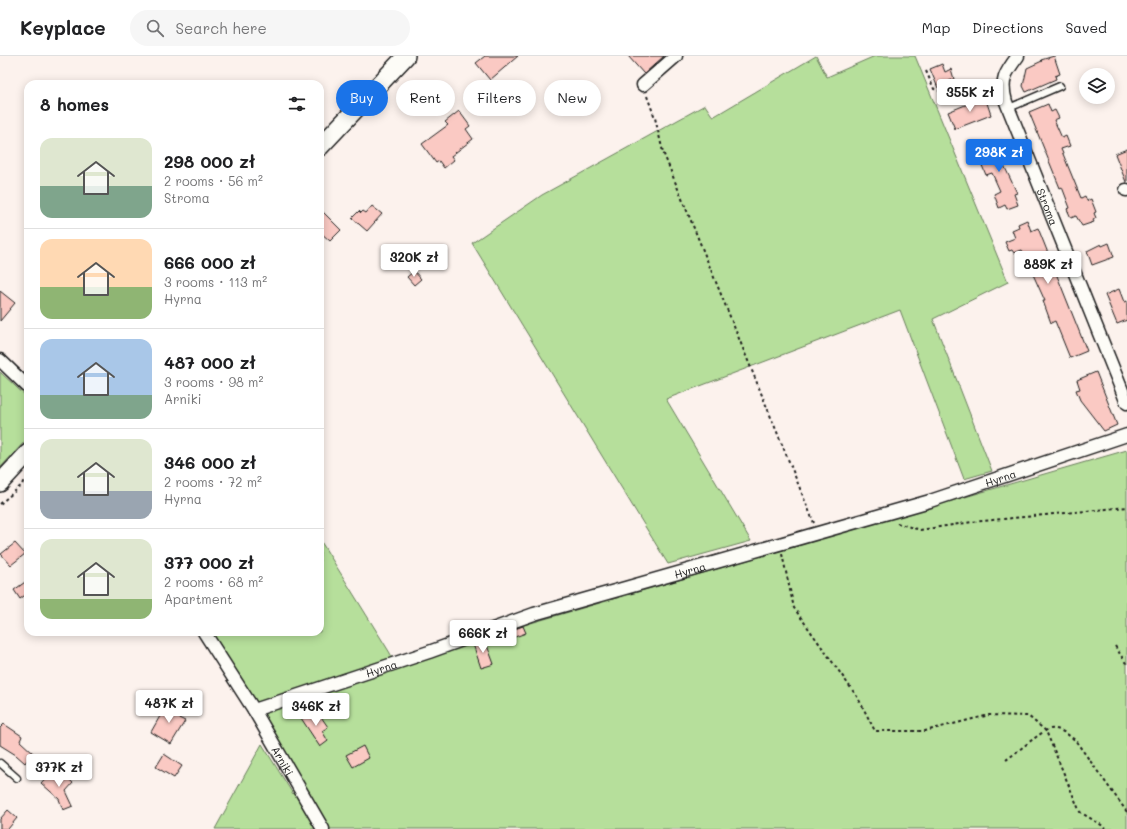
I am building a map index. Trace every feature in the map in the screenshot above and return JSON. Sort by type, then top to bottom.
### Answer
[{"type":"street","points":[[324,143],[406,56]]},
{"type":"street","points":[[643,85],[676,56]]},
{"type":"street","name":"Stroma","points":[[1018,56],[1004,78],[1003,90],[1008,108],[1127,403]]},
{"type":"street","points":[[0,360],[24,383]]},
{"type":"street","name":"Hyrna","points":[[254,710],[429,652],[534,614],[780,543],[877,517],[930,501],[1127,435]]},
{"type":"street","points":[[0,483],[24,457]]},
{"type":"street","name":"Arniki","points":[[207,636],[254,710],[323,829]]},
{"type":"lane","points":[[1008,108],[1060,86]]},
{"type":"lane","points":[[0,763],[17,778]]},
{"type":"path","points":[[926,71],[934,89],[940,91],[964,80],[976,96],[989,82]]},
{"type":"path","points":[[643,85],[655,118],[663,152],[818,533]]},
{"type":"path","points":[[877,517],[920,530],[972,522],[1127,507]]},
{"type":"path","points":[[780,543],[794,608],[858,698],[875,731],[925,731],[989,715],[1028,716],[1046,731],[1080,812],[1103,826],[1105,829]]},
{"type":"path","points":[[1115,646],[1127,664]]},
{"type":"path","points":[[1006,760],[1049,729],[1066,733],[1075,740],[1127,812]]},
{"type":"green space","points":[[816,56],[827,77],[875,56],[915,56],[1008,282],[933,319],[992,471],[964,479],[900,310],[666,399],[751,541],[668,564],[472,243],[542,195],[705,105],[713,117]]},
{"type":"green space","points":[[0,372],[24,394],[24,442],[0,468]]},
{"type":"green space","points":[[1127,450],[1127,829],[215,829],[262,744],[293,794],[297,786],[206,636],[324,636],[324,546],[390,653],[393,663]]},
{"type":"building","points":[[485,56],[518,56],[490,80],[476,63]]},
{"type":"building","points":[[628,56],[664,56],[644,74]]},
{"type":"building","points":[[1054,56],[1060,74],[1055,76],[1056,79],[1026,92],[1023,86],[1027,68],[1042,61],[1041,60]]},
{"type":"building","points":[[942,64],[945,72],[951,69],[954,79],[938,88],[930,69]]},
{"type":"building","points":[[985,97],[991,115],[955,129],[948,112]]},
{"type":"building","points":[[1048,104],[1051,112],[1055,110],[1059,118],[1054,120],[1062,138],[1066,136],[1070,146],[1061,149],[1081,198],[1085,196],[1087,201],[1091,199],[1096,212],[1094,213],[1096,218],[1093,220],[1094,222],[1082,226],[1076,216],[1071,218],[1067,209],[1070,208],[1062,187],[1060,188],[1029,112]]},
{"type":"building","points":[[459,111],[470,126],[466,129],[473,139],[451,156],[454,160],[444,168],[439,161],[436,163],[422,144],[448,125],[445,122],[453,116],[455,116]]},
{"type":"building","points":[[1002,140],[1008,155],[1001,159],[1017,193],[1014,194],[1018,205],[1007,209],[1005,205],[999,208],[994,194],[1000,191],[992,173],[986,175],[976,151]]},
{"type":"building","points":[[1127,149],[1127,182],[1126,182],[1115,154]]},
{"type":"building","points":[[372,206],[382,214],[367,231],[352,218],[359,211],[361,213],[363,211],[366,213]]},
{"type":"building","points":[[324,213],[341,230],[330,241],[324,236]]},
{"type":"building","points":[[1027,220],[1031,231],[1038,228],[1087,351],[1070,358],[1055,321],[1051,323],[1043,301],[1045,301],[1022,250],[1014,253],[1012,250],[1009,251],[1005,242],[1015,238],[1012,230],[1019,227],[1018,224]]},
{"type":"building","points":[[1109,243],[1114,257],[1092,265],[1087,251],[1101,244],[1102,246]]},
{"type":"building","points":[[414,271],[421,279],[414,285],[407,277]]},
{"type":"building","points":[[1119,289],[1124,302],[1127,301],[1127,320],[1117,324],[1105,295]]},
{"type":"building","points":[[0,291],[15,303],[0,321]]},
{"type":"building","points":[[1096,372],[1117,425],[1104,431],[1080,400],[1076,390],[1080,389],[1077,380]]},
{"type":"building","points":[[15,543],[24,553],[24,555],[11,565],[1,554]]},
{"type":"building","points":[[24,583],[24,596],[20,599],[14,590]]},
{"type":"building","points":[[523,626],[526,633],[501,642],[498,635]]},
{"type":"building","points":[[485,640],[494,664],[481,668],[473,644]]},
{"type":"building","points":[[168,702],[183,711],[179,718],[185,721],[171,744],[151,732]]},
{"type":"building","points":[[317,711],[328,727],[322,731],[328,741],[320,747],[301,718],[309,713],[311,715]]},
{"type":"building","points":[[4,724],[22,736],[20,741],[33,753],[25,763],[16,755],[0,745],[0,728]]},
{"type":"building","points":[[363,746],[369,758],[353,767],[346,755]]},
{"type":"building","points":[[164,754],[182,766],[174,778],[156,767]]},
{"type":"building","points":[[51,772],[57,777],[61,772],[73,783],[66,791],[73,806],[63,810],[59,799],[41,783]]},
{"type":"building","points":[[8,810],[17,818],[8,829],[0,829],[0,819]]}]
